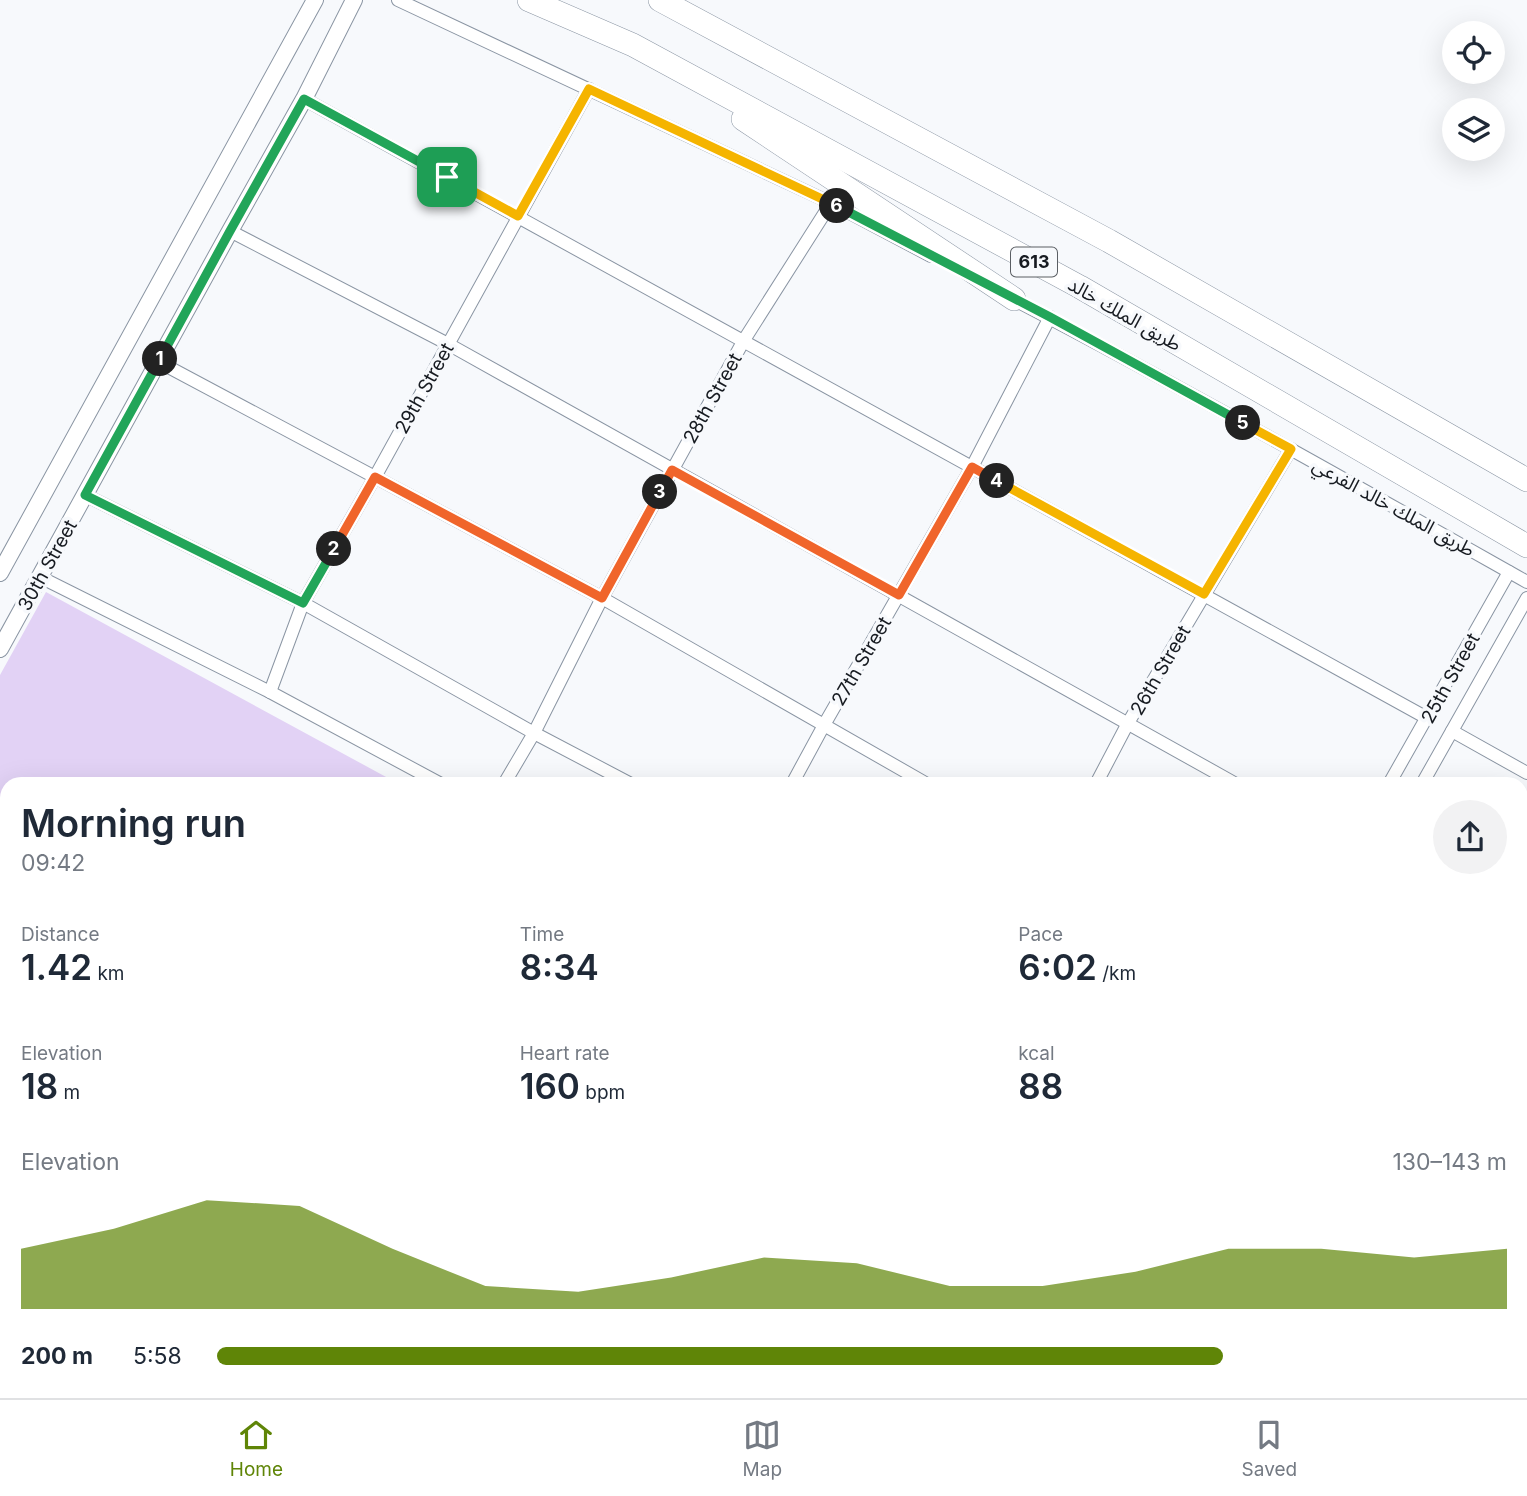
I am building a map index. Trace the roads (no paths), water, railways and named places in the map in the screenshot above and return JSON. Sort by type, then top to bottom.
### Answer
[{"type":"highway","name":"طريق الملك خالد","points":[[529,0],[634,45],[1080,287],[1527,546]]},
{"type":"highway","points":[[660,0],[1109,241],[1527,480]]},
{"type":"highway","points":[[634,45],[1014,299]]},
{"type":"street","name":"30th Street","points":[[0,573],[315,0]]},
{"type":"street","name":"30th Street","points":[[0,649],[304,99],[354,0]]},
{"type":"street","name":"طريق الملك خالد الفرعي","points":[[398,0],[831,203],[1050,317],[1527,582]]},
{"type":"street","name":"29th Street","points":[[270,692],[303,603],[589,89]]},
{"type":"street","points":[[304,99],[1427,718]]},
{"type":"street","name":"28th Street","points":[[508,777],[534,733],[602,598],[744,340],[831,203]]},
{"type":"street","points":[[230,231],[448,344],[1224,777]]},
{"type":"street","name":"27th Street","points":[[796,777],[972,467],[1050,317]]},
{"type":"street","points":[[159,362],[602,598],[916,777]]},
{"type":"street","name":"26th Street","points":[[1100,777],[1128,723],[1291,449]]},
{"type":"street","points":[[85,495],[303,603],[618,777]]},
{"type":"street","name":"25th Street","points":[[1393,777],[1509,572]]},
{"type":"street","points":[[40,578],[270,692],[427,777]]},
{"type":"street","name":"25th Street","points":[[1426,777],[1527,598]]},
{"type":"street","points":[[1452,732],[1527,773]]}]
